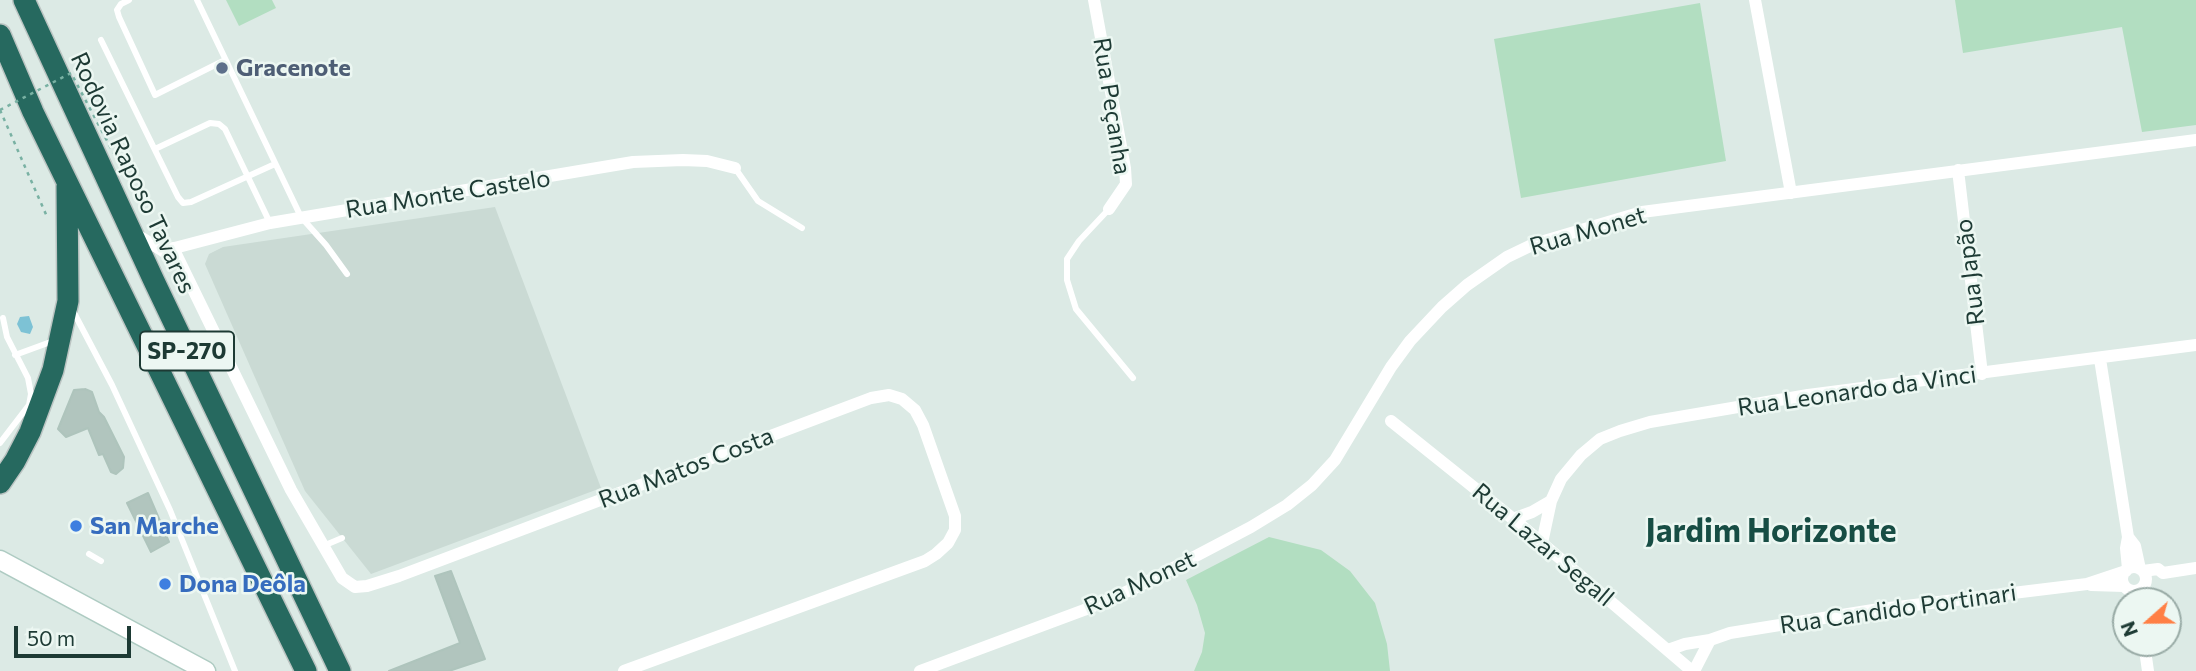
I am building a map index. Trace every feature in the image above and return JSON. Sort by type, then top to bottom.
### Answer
[{"type":"highway","name":"Rodovia Raposo Tavares","points":[[24,0],[154,281],[340,671]]},
{"type":"highway","name":"SP-270","points":[[0,36],[33,112],[306,671]]},
{"type":"highway","points":[[0,483],[30,432],[53,370],[60,339],[68,301],[67,180]]},
{"type":"main road","points":[[0,560],[206,671]]},
{"type":"street","name":"Rua Peçanha","points":[[1094,0],[1125,168],[1126,184],[1109,209]]},
{"type":"street","points":[[1755,0],[1791,193]]},
{"type":"street","name":"Rua Monet","points":[[920,671],[1084,610],[1135,588],[1240,534],[1287,505],[1312,485],[1335,460],[1391,367],[1410,341],[1442,306],[1507,257],[1534,244],[1560,234],[1642,212],[2196,140]]},
{"type":"street","name":"Rua Monte Castelo","points":[[168,250],[301,217],[634,162],[683,160],[735,168]]},
{"type":"street","name":"Rua Japão","points":[[1958,170],[1982,374]]},
{"type":"street","points":[[132,232],[168,250],[154,281]]},
{"type":"street","name":"Rua Matos Costa","points":[[168,250],[291,490],[342,578],[355,587],[367,586],[871,398],[889,395],[902,399],[915,410],[923,425],[955,516],[955,530],[948,543],[936,554],[925,561],[624,671]]},
{"type":"street","name":"Rua Leonardo da Vinci","points":[[1542,543],[1551,501],[1561,479],[1581,454],[1600,439],[1620,431],[1650,422],[1808,395],[2196,345]]},
{"type":"street","points":[[2100,359],[2128,537],[2135,546],[2136,583]]},
{"type":"street","name":"Rua Lazar Segall","points":[[1391,421],[1542,543],[1693,671]]},
{"type":"street","points":[[1513,519],[1551,501]]},
{"type":"street","name":"Rua Candido Portinari","points":[[1668,650],[1730,633],[1860,612],[2087,584],[2136,583],[2158,569],[2163,573],[2196,568]]},
{"type":"street","points":[[1693,671],[1710,640]]},
{"type":"lane","points":[[128,0],[117,10],[119,18],[155,95],[225,60]]},
{"type":"lane","points":[[197,0],[301,217],[347,274]]},
{"type":"lane","points":[[101,40],[183,203],[191,202],[275,164]]},
{"type":"lane","points":[[155,149],[210,123],[219,124],[225,129],[270,223]]},
{"type":"lane","points":[[735,168],[758,201],[802,228]]},
{"type":"lane","points":[[1109,209],[1067,259],[1067,280],[1076,309],[1132,378]]},
{"type":"lane","points":[[68,301],[107,374],[170,510],[235,671]]},
{"type":"lane","points":[[0,443],[29,405],[31,394],[28,378],[7,337],[3,318]]},
{"type":"lane","points":[[15,355],[60,339]]},
{"type":"lane","points":[[323,546],[342,538]]},
{"type":"lane","points":[[89,554],[101,561]]},
{"type":"path","points":[[51,225],[0,110],[71,73],[129,182]]},
{"type":"shaded area","points":[[495,207],[601,488],[371,574],[305,491],[205,264],[209,254],[223,247]]},
{"type":"green space","points":[[226,0],[272,0],[276,8],[239,26]]},
{"type":"green space","points":[[1955,0],[2196,0],[2196,125],[2142,132],[2122,27],[1963,53]]},
{"type":"green space","points":[[1700,3],[1726,161],[1521,198],[1494,39]]},
{"type":"green space","points":[[1269,537],[1321,550],[1350,571],[1375,603],[1387,644],[1390,671],[1194,671],[1202,652],[1205,633],[1186,580]]},
{"type":"water","points":[[29,316],[33,327],[30,334],[21,332],[17,324],[20,317]]},
{"type":"building","points":[[85,389],[92,392],[99,412],[124,457],[123,468],[116,474],[111,472],[103,454],[99,455],[88,428],[66,437],[58,429],[74,390]]},
{"type":"building","points":[[148,493],[169,542],[151,552],[127,503]]},
{"type":"building","points":[[451,571],[485,659],[449,671],[389,671],[460,643],[435,576]]},
{"type":"place","name":"Gracenote","points":[[222,68]]},
{"type":"place","name":"San Marche","points":[[76,526]]},
{"type":"place","name":"Dona Deôla","points":[[165,584]]},
{"type":"district","name":"Jardim Horizonte","points":[[1771,531]]}]
